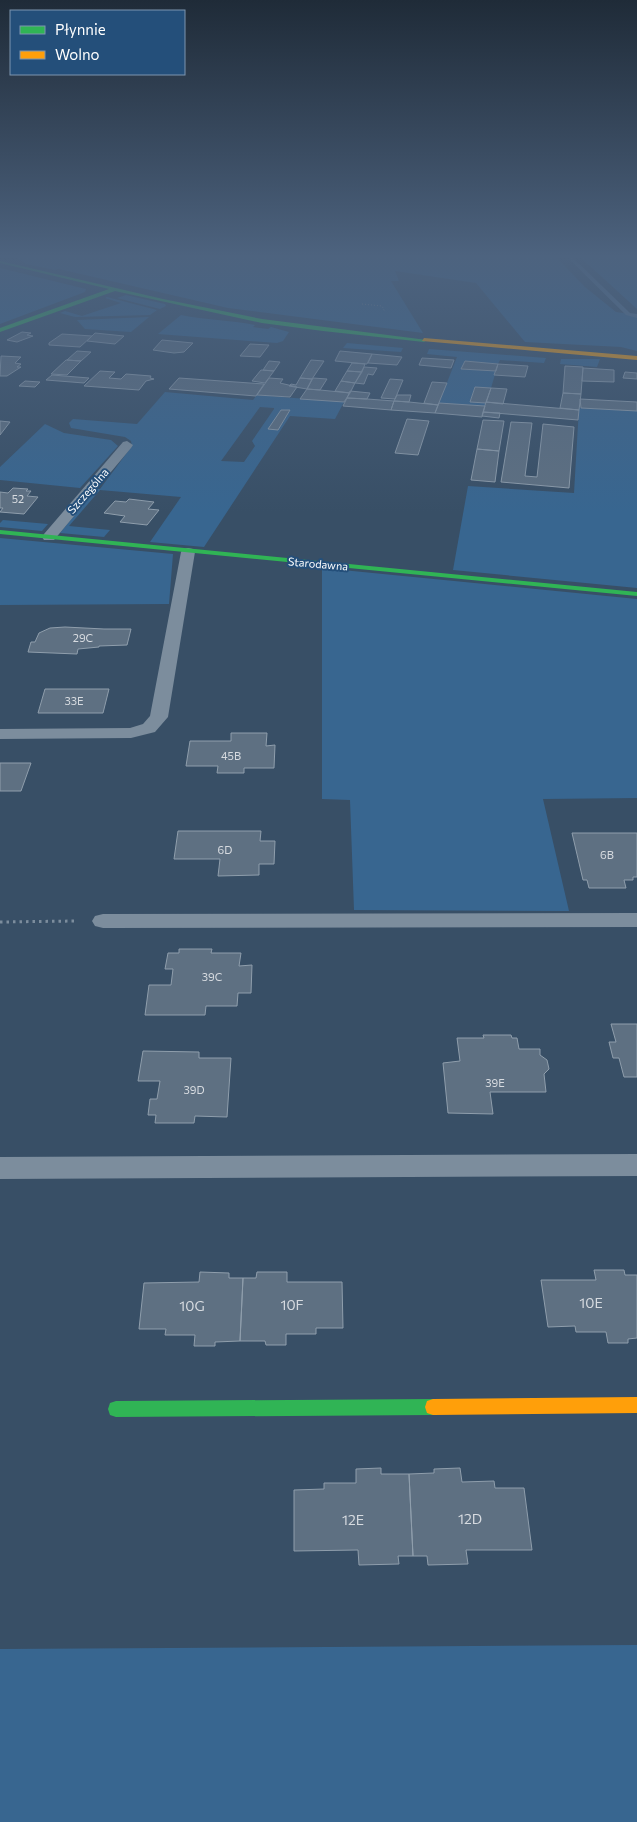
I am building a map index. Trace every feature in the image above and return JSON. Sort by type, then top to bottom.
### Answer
[{"type":"street","points":[[462,342],[637,358]]},
{"type":"street","name":"Starodawna","points":[[0,532],[188,552],[637,594]]},
{"type":"street","points":[[116,1409],[637,1405]]},
{"type":"lane","name":"Szczególna","points":[[49,537],[127,445]]},
{"type":"lane","points":[[0,734],[131,733],[149,728],[159,717],[188,552]]},
{"type":"lane","points":[[103,921],[637,920]]},
{"type":"lane","points":[[0,1168],[637,1165]]},
{"type":"path","points":[[0,922],[103,921]]},
{"type":"shaded area","points":[[526,342],[637,342],[637,351],[621,347]]},
{"type":"shaded area","points":[[347,343],[403,348],[401,352],[343,348]]},
{"type":"shaded area","points":[[429,349],[546,358],[544,363],[500,360],[498,364],[465,361],[462,369],[496,371],[491,388],[475,387],[470,402],[486,403],[485,406],[439,403],[457,357],[427,354]]},
{"type":"shaded area","points":[[561,359],[600,359],[597,367],[560,364]]},
{"type":"shaded area","points":[[165,392],[253,400],[257,395],[344,402],[335,419],[290,416],[204,547],[150,542],[181,497],[100,490],[69,526],[110,530],[104,537],[60,533],[96,489],[100,489],[132,446],[131,441],[125,437],[71,428],[69,423],[73,419],[137,424]],"holes":[[[260,407],[274,408],[252,441],[255,446],[244,462],[221,461]]]},
{"type":"shaded area","points":[[579,408],[637,411],[637,588],[453,570],[468,486],[574,493]]},
{"type":"shaded area","points":[[45,424],[64,433],[111,440],[118,446],[80,488],[0,480],[0,467]]},
{"type":"shaded area","points":[[3,520],[48,524],[42,531],[0,527],[0,523]]},
{"type":"shaded area","points":[[0,538],[173,554],[169,604],[0,605]]},
{"type":"shaded area","points":[[322,568],[637,599],[637,798],[543,799],[569,911],[354,910],[350,800],[322,799]]},
{"type":"shaded area","points":[[637,1645],[637,1822],[0,1822],[0,1649]]},
{"type":"building","points":[[85,342],[80,347],[49,345],[49,343]]},
{"type":"building","points":[[97,342],[117,342],[115,344]]},
{"type":"building","points":[[160,342],[193,343],[184,352],[174,353],[153,350]]},
{"type":"building","points":[[250,344],[269,345],[260,357],[240,356]]},
{"type":"building","points":[[77,351],[91,352],[81,361],[67,360]]},
{"type":"building","points":[[340,351],[372,354],[367,364],[335,361]]},
{"type":"building","points":[[372,354],[402,357],[397,365],[368,363]]},
{"type":"building","points":[[1,356],[21,357],[15,363],[21,364],[17,367],[21,367],[7,376],[0,376]]},
{"type":"building","points":[[422,358],[454,360],[451,368],[419,365]]},
{"type":"building","points":[[66,360],[81,361],[67,375],[51,374]]},
{"type":"building","points":[[311,360],[324,361],[312,379],[300,378]]},
{"type":"building","points":[[269,361],[280,362],[274,371],[263,370]]},
{"type":"building","points":[[465,361],[498,364],[496,371],[461,369]]},
{"type":"building","points":[[352,363],[365,364],[362,372],[347,371]]},
{"type":"building","points":[[498,364],[528,366],[525,377],[494,375]]},
{"type":"building","points":[[565,366],[583,367],[581,394],[563,393]]},
{"type":"building","points":[[364,367],[377,368],[373,375],[368,374],[364,384],[355,383]]},
{"type":"building","points":[[583,368],[614,370],[614,382],[582,381]]},
{"type":"building","points":[[261,370],[274,371],[265,383],[252,381]]},
{"type":"building","points":[[100,371],[115,372],[109,378],[121,379],[126,374],[151,376],[150,378],[154,379],[146,381],[139,390],[84,386]]},
{"type":"building","points":[[347,371],[362,372],[355,383],[341,381]]},
{"type":"building","points":[[625,372],[637,373],[637,379],[623,378]]},
{"type":"building","points":[[52,375],[89,378],[84,383],[46,380]]},
{"type":"building","points":[[179,378],[264,384],[256,396],[169,389]]},
{"type":"building","points":[[269,378],[283,379],[280,383],[297,387],[290,397],[257,395]]},
{"type":"building","points":[[300,378],[312,379],[307,389],[289,386],[291,384],[296,385]]},
{"type":"building","points":[[313,378],[327,379],[320,390],[307,389]]},
{"type":"building","points":[[390,379],[403,380],[395,399],[381,398]]},
{"type":"building","points":[[25,381],[40,382],[35,387],[19,386]]},
{"type":"building","points":[[341,381],[355,383],[350,393],[335,391]]},
{"type":"building","points":[[432,382],[447,383],[438,405],[424,403]]},
{"type":"building","points":[[475,387],[491,388],[486,403],[470,402]]},
{"type":"building","points":[[491,388],[507,389],[503,404],[486,402]]},
{"type":"building","points":[[307,389],[350,393],[344,402],[300,399]]},
{"type":"building","points":[[350,391],[370,393],[367,399],[347,398]]},
{"type":"building","points":[[563,393],[581,394],[579,410],[560,408]]},
{"type":"building","points":[[397,395],[411,395],[409,402],[394,401]]},
{"type":"building","points":[[347,398],[394,401],[391,410],[343,406]]},
{"type":"building","points":[[580,399],[637,402],[637,411],[581,408]]},
{"type":"building","points":[[394,401],[438,405],[435,413],[391,410]]},
{"type":"building","points":[[486,402],[579,410],[578,420],[483,412]]},
{"type":"building","points":[[439,403],[485,406],[482,417],[435,413]]},
{"type":"building","points":[[281,410],[290,410],[278,430],[268,429]]},
{"type":"building","points":[[483,412],[500,413],[499,418],[482,416]]},
{"type":"building","points":[[407,419],[429,421],[418,455],[395,453]]},
{"type":"building","points":[[483,420],[504,421],[499,451],[477,449]]},
{"type":"building","points":[[0,421],[10,422],[0,435]]},
{"type":"building","points":[[511,422],[532,423],[525,476],[537,477],[543,424],[574,427],[569,488],[501,482]]},
{"type":"building","points":[[477,449],[499,451],[495,482],[471,480]]},
{"type":"building","points":[[13,488],[28,489],[26,491],[31,491],[27,496],[38,497],[24,514],[0,512],[3,508],[0,508],[0,492],[8,493]]},
{"type":"building","points":[[129,499],[154,502],[148,509],[159,510],[147,525],[120,522],[125,516],[104,513],[115,501],[126,502]]},
{"type":"building","points":[[50,628],[131,629],[127,645],[78,649],[77,654],[28,652],[31,642],[35,642],[39,633]]},
{"type":"building","points":[[45,689],[109,689],[103,713],[38,713]]},
{"type":"building","points":[[231,733],[267,733],[266,746],[275,745],[274,768],[244,768],[244,773],[217,773],[218,766],[186,766],[190,741],[231,741]]},
{"type":"building","points":[[0,763],[31,763],[21,791],[0,791]]},
{"type":"building","points":[[178,831],[261,831],[260,841],[275,841],[274,864],[259,864],[259,875],[218,876],[220,859],[174,859]]},
{"type":"building","points":[[572,833],[637,833],[637,877],[633,877],[633,880],[624,880],[626,888],[589,888],[587,880],[583,880]]},
{"type":"building","points":[[179,949],[212,949],[211,953],[241,953],[239,966],[252,965],[251,993],[238,993],[237,1006],[206,1006],[205,1015],[145,1015],[149,985],[171,985],[173,969],[165,969],[168,953],[179,953]]},
{"type":"building","points":[[611,1024],[637,1024],[637,1077],[624,1077],[619,1058],[613,1058],[609,1042],[616,1042]]},
{"type":"building","points":[[483,1035],[511,1035],[512,1038],[517,1038],[519,1049],[540,1049],[540,1055],[547,1060],[549,1069],[544,1074],[546,1092],[490,1092],[493,1114],[448,1113],[443,1063],[460,1061],[457,1038],[484,1038]]},
{"type":"building","points":[[143,1051],[199,1052],[199,1058],[231,1058],[227,1117],[195,1116],[194,1123],[155,1123],[156,1115],[148,1115],[150,1099],[157,1099],[160,1081],[138,1081]]},
{"type":"building","points":[[594,1270],[624,1270],[625,1275],[637,1275],[637,1338],[628,1339],[628,1343],[608,1343],[606,1332],[576,1332],[575,1326],[548,1327],[541,1280],[596,1280]]},
{"type":"building","points":[[200,1272],[229,1273],[229,1278],[243,1278],[240,1341],[215,1342],[215,1346],[194,1346],[195,1335],[165,1335],[166,1329],[139,1329],[144,1283],[199,1282]]},
{"type":"building","points":[[257,1272],[287,1272],[287,1282],[342,1282],[343,1328],[316,1328],[316,1334],[286,1334],[286,1345],[266,1345],[265,1341],[240,1341],[243,1278],[256,1278]]},
{"type":"building","points":[[381,1468],[381,1474],[409,1474],[413,1556],[398,1556],[399,1564],[359,1565],[358,1550],[294,1551],[294,1490],[324,1489],[324,1483],[356,1483],[356,1469]]},
{"type":"building","points":[[460,1468],[462,1482],[494,1481],[495,1488],[524,1488],[532,1550],[466,1550],[468,1564],[428,1565],[427,1556],[413,1556],[409,1474],[434,1473],[434,1469]]},
{"type":"traffic: fast","points":[[0,532],[637,594]]},
{"type":"traffic: fast","points":[[116,1409],[433,1407]]},
{"type":"traffic: slow","points":[[448,342],[637,358]]},
{"type":"traffic: slow","points":[[433,1407],[637,1405]]}]
